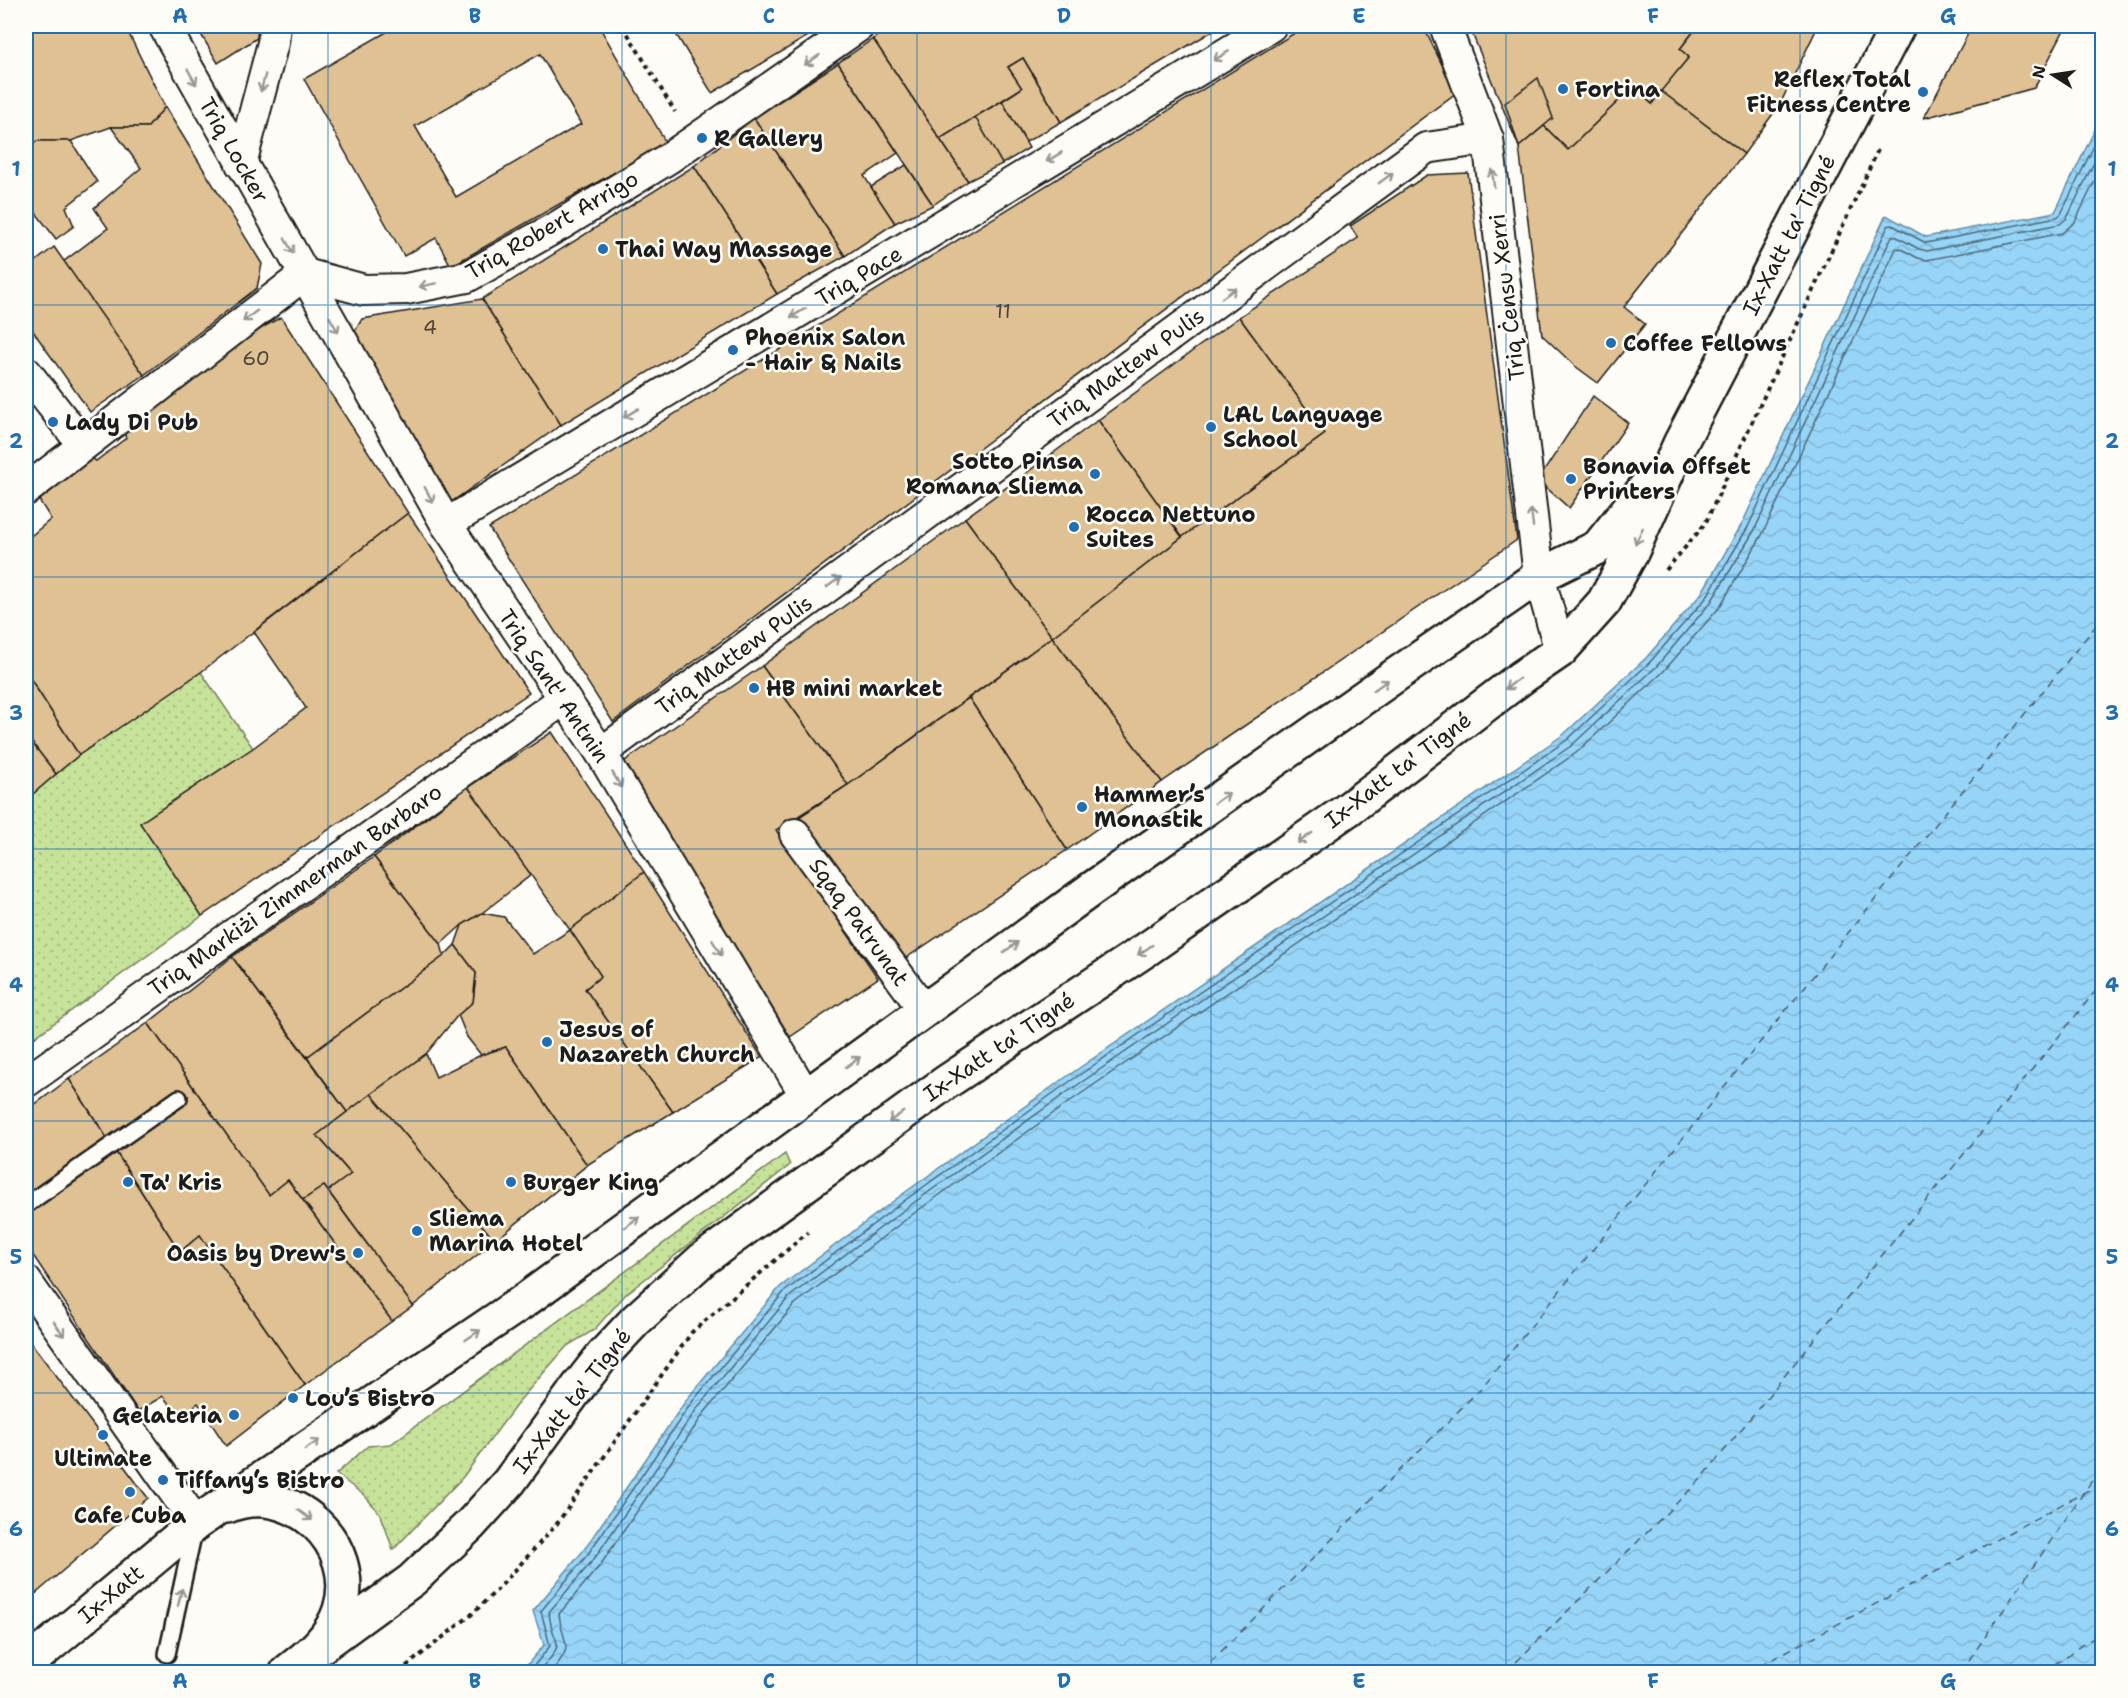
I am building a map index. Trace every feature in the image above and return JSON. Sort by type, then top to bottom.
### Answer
[{"type":"street","name":"Triq Locker","points":[[164,26],[305,274]]},
{"type":"street","points":[[241,164],[273,43],[275,26]]},
{"type":"street","name":"Triq Robert Arrigo","points":[[305,274],[364,290],[406,290],[467,277],[560,225],[693,142],[859,26]]},
{"type":"street","name":"Triq Pace","points":[[446,524],[1271,26]]},
{"type":"street","name":"Triq Ċensu Xerri","points":[[1445,26],[1488,139],[1539,576],[1560,651]]},
{"type":"street","name":"Ix-Xatt ta' Tigné","points":[[297,1664],[412,1580],[470,1525],[509,1482],[603,1355],[636,1320],[703,1259],[945,1083],[1147,949],[1347,810],[1522,677],[1560,651],[1604,602],[1632,551],[1680,444],[1898,26]]},
{"type":"street","name":"Triq Mattew Pulis","points":[[601,753],[1426,148],[1488,139]]},
{"type":"street","points":[[26,490],[305,274]]},
{"type":"street","name":"Triq Sant' Antnin","points":[[305,274],[446,524],[601,753],[806,1096]]},
{"type":"street","points":[[26,372],[83,445]]},
{"type":"street","name":"Ix-Xatt ta' Tigné","points":[[204,1518],[524,1301],[1093,888],[1539,576],[1598,547],[1680,444]]},
{"type":"street","name":"Triq Markiżi Zimmerman Barbaro","points":[[26,1082],[564,699]]},
{"type":"street","name":"Sqaq Patrunat","points":[[795,834],[924,1010]]},
{"type":"street","points":[[26,1281],[204,1518]]},
{"type":"street","name":"Ix-Xatt","points":[[26,1665],[204,1518],[238,1501],[268,1499],[296,1508],[320,1526],[336,1550],[343,1579],[340,1608],[328,1635],[297,1664]]},
{"type":"lane","points":[[26,1205],[179,1098]]},
{"type":"lane","points":[[167,1654],[204,1518]]},
{"type":"path","points":[[623,26],[693,142]]},
{"type":"green space","points":[[201,672],[253,748],[140,823],[202,916],[35,1037],[26,1027],[26,800],[79,755]]},
{"type":"green space","points":[[785,1154],[790,1165],[626,1294],[594,1330],[567,1346],[520,1400],[463,1477],[393,1550],[381,1515],[365,1496],[336,1474],[368,1446],[391,1444]]},
{"type":"water","points":[[2102,115],[2102,1672],[521,1672],[544,1645],[533,1611],[583,1551],[687,1399],[780,1287],[900,1196],[1056,1084],[1563,735],[1646,658],[1701,594],[1742,524],[1886,215],[1926,237],[2055,212]]},
{"type":"pier","points":[[479,1657],[516,1672],[461,1672]]},
{"type":"building","points":[[26,26],[125,26],[165,107],[148,127],[111,127],[71,141],[37,141],[26,151]]},
{"type":"building","points":[[196,26],[258,26],[257,38],[218,63]]},
{"type":"building","points":[[397,26],[599,26],[666,143],[451,266],[436,238],[404,256],[304,79]],"holes":[[[540,54],[581,124],[456,197],[415,126]]]},
{"type":"building","points":[[671,26],[825,26],[712,93]]},
{"type":"building","points":[[891,26],[1221,26],[1061,122],[1023,58],[1008,67],[1022,88],[940,139],[873,39]]},
{"type":"building","points":[[1306,26],[1423,26],[1456,93],[613,722],[489,528]]},
{"type":"building","name":"Fortina","points":[[1469,26],[1698,26],[1680,49],[1689,57],[1652,104],[1633,87],[1568,150],[1544,126],[1519,147]]},
{"type":"building","points":[[1698,26],[1818,26],[1780,104],[1744,154],[1661,91],[1689,57],[1680,49]]},
{"type":"building","points":[[1972,26],[2066,26],[2034,88],[1924,118]]},
{"type":"building","points":[[873,39],[968,181],[933,205],[838,63]]},
{"type":"building","points":[[1023,58],[1061,122],[1026,142],[1002,101],[1022,88],[1008,67]]},
{"type":"building","points":[[838,63],[898,153],[864,176],[895,223],[845,256],[754,118]]},
{"type":"building","points":[[1538,78],[1553,118],[1519,147],[1505,103]]},
{"type":"building","points":[[1633,87],[1652,104],[1661,91],[1744,154],[1624,307],[1645,324],[1598,383],[1575,366],[1542,335],[1519,147],[1544,126],[1568,150]]},
{"type":"building","points":[[1002,101],[1029,148],[1002,164],[975,117]]},
{"type":"building","points":[[165,107],[262,264],[257,288],[144,375],[63,262],[108,228],[94,208],[141,168],[111,127],[148,127]]},
{"type":"building","points":[[975,117],[1002,164],[968,181],[940,139]]},
{"type":"building","points":[[754,118],[845,256],[777,294],[694,166]]},
{"type":"building","points":[[37,141],[71,141],[97,182],[66,207],[74,226],[56,239],[36,213],[26,220],[26,151]]},
{"type":"building","points":[[906,165],[933,205],[895,223],[871,187]]},
{"type":"building","points":[[694,166],[777,294],[561,425],[482,299]]},
{"type":"building","points":[[1468,173],[1517,540],[1162,782],[1052,637],[1182,537],[1325,434],[1239,317],[1358,238],[1350,226],[1427,175]]},
{"type":"building","points":[[54,247],[144,375],[90,412],[26,321],[26,269]]},
{"type":"building","points":[[482,299],[561,425],[450,503],[355,331],[362,319]]},
{"type":"building","points":[[281,317],[408,513],[201,672],[79,755],[26,672],[26,540],[51,519],[37,497],[89,456],[96,461],[126,438],[122,428],[239,341]]},
{"type":"building","name":"LAL Language School","points":[[1239,317],[1325,434],[1182,537],[1098,420]]},
{"type":"building","points":[[1593,396],[1628,423],[1569,508],[1538,480]]},
{"type":"building","name":"Rocca Nettuno Suites","points":[[1098,420],[1182,537],[1052,637],[965,518]]},
{"type":"building","points":[[408,513],[529,693],[202,916],[140,823],[253,748],[306,708],[254,632]]},
{"type":"building","points":[[965,518],[1052,637],[848,785],[762,666]]},
{"type":"building","points":[[1052,637],[1162,782],[1067,850],[969,698]]},
{"type":"building","points":[[762,666],[848,785],[776,830],[878,978],[790,1037],[622,763]]},
{"type":"building","points":[[26,672],[79,755],[56,774],[26,735]]},
{"type":"building","points":[[969,698],[1067,850],[903,960],[799,817],[848,785]]},
{"type":"building","points":[[552,732],[644,872],[570,930],[468,787]]},
{"type":"building","points":[[26,735],[56,774],[26,800]]},
{"type":"building","points":[[468,787],[531,875],[482,913],[462,925],[441,944],[374,857]]},
{"type":"building","points":[[374,857],[441,944],[444,956],[307,1057],[232,957]]},
{"type":"building","points":[[644,872],[762,1057],[673,1112],[585,989],[601,976],[570,930]]},
{"type":"building","name":"Jesus of Nazareth Church","points":[[482,913],[504,917],[533,954],[570,930],[601,976],[585,989],[673,1112],[587,1165],[506,1047],[481,1055],[467,1037],[458,1015],[473,1002],[476,973],[455,945],[462,925]]},
{"type":"building","points":[[455,945],[476,973],[473,1002],[458,1015],[426,1054],[347,1112],[307,1057],[444,956]]},
{"type":"building","points":[[232,957],[347,1112],[317,1135],[351,1174],[328,1191],[324,1186],[303,1200],[288,1180],[269,1195],[148,1023]]},
{"type":"building","points":[[148,1023],[269,1195],[288,1180],[392,1321],[305,1385],[200,1235],[180,1252],[69,1079]]},
{"type":"building","points":[[26,1027],[35,1037],[26,1045]]},
{"type":"building","points":[[506,1047],[587,1165],[495,1241],[371,1094],[426,1054],[436,1077],[481,1055]]},
{"type":"building","points":[[69,1079],[180,1252],[200,1235],[305,1385],[226,1446],[198,1403],[179,1417],[163,1396],[138,1411],[26,1245],[26,1111]]},
{"type":"building","points":[[371,1094],[495,1241],[413,1306],[328,1191],[351,1174],[317,1135]]},
{"type":"building","name":"Oasis by Drew's","points":[[324,1186],[413,1306],[392,1321],[303,1200]]},
{"type":"building","points":[[26,1336],[148,1498],[26,1602]]},
{"type":"ferry route","points":[[1201,1672],[1483,1386],[2102,618]]},
{"type":"ferry route","points":[[1506,1672],[1702,1478],[2102,983]]},
{"type":"ferry route","points":[[1961,1672],[2102,1466]]},
{"type":"ferry route","points":[[1748,1672],[2102,1483]]},
{"type":"ferry route","points":[[2043,1672],[2102,1632]]},
{"type":"place","name":"Fortina","points":[[1563,89]]},
{"type":"place","name":"Reflex Total Fitness Centre","points":[[1923,92]]},
{"type":"place","name":"R Gallery","points":[[702,138]]},
{"type":"place","name":"Thai Way Massage","points":[[603,249]]},
{"type":"place","name":"Coffee Fellows","points":[[1611,343]]},
{"type":"place","name":"Phoenix Salon - Hair & Nails","points":[[733,350]]},
{"type":"place","name":"Lady Di Pub","points":[[53,422]]},
{"type":"place","name":"LAL Language School","points":[[1211,427]]},
{"type":"place","name":"Sotto Pinsa Romana Sliema","points":[[1095,474]]},
{"type":"place","name":"Bonavia Offset Printers","points":[[1571,479]]},
{"type":"place","name":"Rocca Nettuno Suites","points":[[1074,527]]},
{"type":"place","name":"HB mini market","points":[[754,688]]},
{"type":"place","name":"Hammer’s Monastik","points":[[1082,807]]},
{"type":"place","name":"Jesus of Nazareth Church","points":[[547,1042]]},
{"type":"place","name":"Ta' Kris","points":[[128,1182]]},
{"type":"place","name":"Burger King","points":[[511,1182]]},
{"type":"place","name":"Sliema Marina Hotel","points":[[417,1231]]},
{"type":"place","name":"Oasis by Drew's","points":[[358,1253]]},
{"type":"place","name":"Lou’s Bistro","points":[[293,1398]]},
{"type":"place","name":"Gelateria","points":[[234,1415]]},
{"type":"place","name":"Ultimate","points":[[103,1435]]},
{"type":"place","name":"Tiffany‘s Bistro","points":[[163,1480]]},
{"type":"place","name":"Cafe Cuba","points":[[130,1492]]}]
